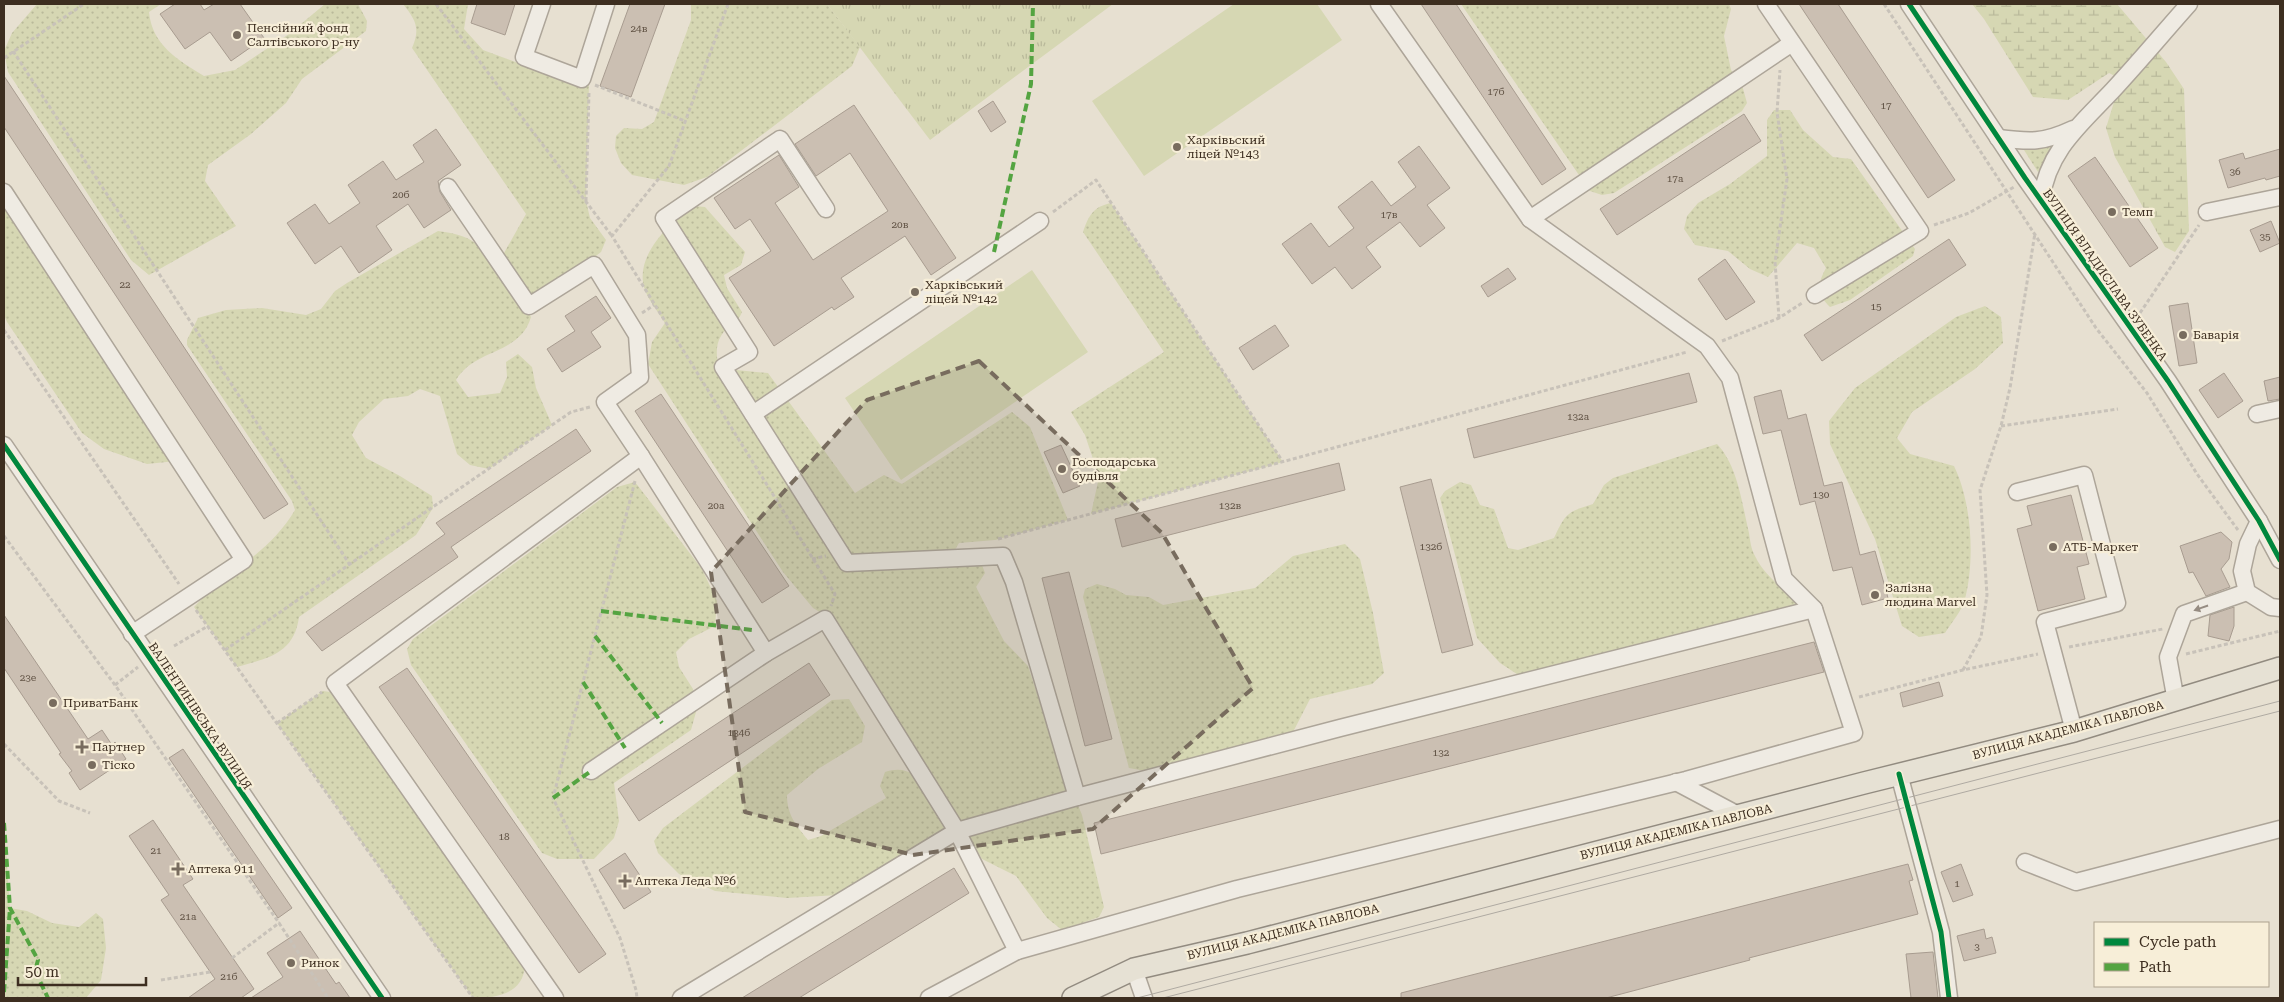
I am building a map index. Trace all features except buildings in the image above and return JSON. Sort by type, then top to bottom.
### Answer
[{"type":"main road","name":"ВУЛИЦЯ АКАДЕМІКА ПАВЛОВА","points":[[1073,998],[1134,969],[1257,940],[1899,774],[2074,731],[2280,668]]},
{"type":"street","points":[[542,4],[524,57],[582,79],[606,4]]},
{"type":"street","points":[[929,998],[1018,950],[1237,889],[1676,782],[1854,733],[1814,609],[1784,579],[1730,378],[1707,346],[1530,219],[1380,4]]},
{"type":"street","points":[[1766,4],[1787,46],[1920,230],[1815,295]]},
{"type":"street","name":"ВУЛИЦЯ ВЛАДИСЛАВА ЗУБЕНКА","points":[[1908,4],[2040,200],[2168,381],[2259,521],[2280,560]]},
{"type":"street","points":[[2040,200],[2043,184],[2050,167],[2075,128],[2112,91],[2189,4]]},
{"type":"street","points":[[1530,219],[1787,46]]},
{"type":"street","points":[[1998,138],[2038,141],[2052,139],[2075,128]]},
{"type":"street","points":[[826,209],[780,139],[664,218],[749,352],[723,367],[847,563],[1003,556],[1014,582],[1078,797]]},
{"type":"street","points":[[448,187],[529,306],[594,265],[637,334],[640,377],[604,402],[641,456],[766,653]]},
{"type":"street","points":[[4,192],[244,560],[132,634]]},
{"type":"street","points":[[2207,212],[2280,197]]},
{"type":"street","points":[[753,414],[1040,221]]},
{"type":"street","points":[[2258,414],[2280,409]]},
{"type":"street","name":"ВАЛЕНТИНІВСЬКА ВУЛИЦЯ","points":[[4,445],[382,998]]},
{"type":"street","points":[[554,998],[334,683],[641,456]]},
{"type":"street","points":[[2017,492],[2084,475],[2116,602],[2045,622],[2074,731]]},
{"type":"street","points":[[2259,521],[2248,544],[2242,571],[2247,592],[2271,607],[2280,608]]},
{"type":"street","points":[[2176,701],[2168,657],[2184,614],[2247,592]]},
{"type":"street","points":[[681,998],[957,832],[1078,797],[1814,609]]},
{"type":"street","points":[[591,771],[766,653],[826,619],[957,832],[1018,950]]},
{"type":"street","points":[[1899,774],[1941,932],[1948,998]]},
{"type":"street","points":[[1676,782],[1740,816]]},
{"type":"street","points":[[2025,862],[2076,882],[2280,829]]},
{"type":"street","points":[[1134,969],[1144,998]]},
{"type":"path","points":[[4,58],[84,4]]},
{"type":"path","points":[[436,4],[612,236],[812,559],[836,594]]},
{"type":"path","points":[[612,236],[668,166],[728,4]]},
{"type":"path","points":[[1884,4],[2035,232],[2096,328],[2147,393],[2197,474],[2248,544]]},
{"type":"path","points":[[1779,318],[1775,262],[1787,179],[1777,112],[1787,46]]},
{"type":"path","points":[[13,51],[350,565]]},
{"type":"path","points":[[586,201],[589,82],[685,121]]},
{"type":"path","points":[[1920,230],[1969,212],[2008,191],[2025,178]]},
{"type":"path","points":[[1040,221],[1096,180],[1283,462]]},
{"type":"path","points":[[2130,328],[2207,212]]},
{"type":"path","points":[[1963,670],[1980,638],[1987,596],[1980,490],[2001,426],[2010,388],[2035,232]]},
{"type":"path","points":[[995,540],[1707,346],[1779,318],[1815,295]]},
{"type":"path","points":[[4,330],[208,626],[473,998]]},
{"type":"path","points":[[225,650],[571,412],[604,402]]},
{"type":"path","points":[[2001,426],[2118,409]]},
{"type":"path","points":[[637,998],[620,938],[553,798],[641,456]]},
{"type":"path","points":[[4,536],[114,685],[279,923],[328,998]]},
{"type":"path","points":[[812,559],[840,553]]},
{"type":"path","points":[[174,646],[208,626]]},
{"type":"path","points":[[114,685],[138,667]]},
{"type":"path","points":[[277,723],[334,683]]},
{"type":"path","points":[[4,744],[59,801],[90,813]]},
{"type":"path","points":[[232,958],[279,923]]},
{"type":"path","points":[[161,980],[210,972]]},
{"type":"highlighted area","points":[[979,361],[1162,533],[1253,688],[1093,829],[913,855],[745,812],[711,572],[867,400]]},
{"type":"green space","points":[[37,4],[161,4],[149,12],[155,34],[161,43],[176,57],[204,76],[235,70],[289,34],[325,4],[358,4],[367,21],[366,31],[302,79],[286,103],[251,134],[208,165],[205,181],[236,226],[149,275],[131,260],[8,72],[4,51],[12,33]]},
{"type":"green space","points":[[403,4],[468,4],[464,29],[483,50],[529,67],[541,66],[589,83],[586,201],[590,218],[606,240],[601,252],[540,293],[527,294],[505,262],[504,253],[526,214],[412,48],[416,35],[415,24],[411,14]]},
{"type":"green space","points":[[691,4],[827,4],[860,47],[852,66],[707,177],[684,185],[632,175],[621,163],[615,148],[616,136],[624,128],[642,129],[654,122],[691,20]]},
{"type":"green space","points":[[827,4],[1113,4],[930,140]]},
{"type":"green space","points":[[1234,4],[1317,4],[1342,40],[1144,176],[1092,101]]},
{"type":"green space","points":[[1461,4],[1729,4],[1731,9],[1724,36],[1731,70],[1742,85],[1747,103],[1742,111],[1614,193],[1602,195],[1590,191]]},
{"type":"green space","points":[[1972,4],[2117,4],[2166,62],[2184,89],[2189,231],[2175,252],[2165,247],[2115,157],[2106,128],[2121,79],[2109,73],[2068,100],[2033,97],[1984,19]]},
{"type":"green space","points":[[1774,110],[1790,110],[1803,130],[1833,157],[1851,159],[1915,249],[1913,256],[1850,300],[1830,307],[1823,298],[1820,289],[1821,279],[1826,268],[1814,248],[1797,243],[1768,277],[1750,269],[1728,251],[1695,245],[1684,229],[1687,216],[1698,203],[1730,184],[1767,156],[1767,120]]},
{"type":"green space","points":[[2057,144],[2038,172],[2024,150]]},
{"type":"green space","points":[[4,195],[176,461],[147,464],[104,449],[82,433],[7,322],[4,315]]},
{"type":"green space","points":[[1111,203],[1283,462],[1091,514],[1099,477],[1085,435],[1071,412],[1164,352],[1083,232],[1087,221],[1096,209]]},
{"type":"green space","points":[[694,206],[705,207],[745,252],[741,265],[724,275],[727,288],[742,312],[738,319],[723,333],[717,347],[719,369],[723,379],[736,370],[768,373],[855,493],[884,475],[902,484],[1012,412],[1030,427],[1068,520],[995,540],[959,543],[946,565],[982,565],[985,573],[976,587],[1004,641],[1028,666],[1055,749],[1082,815],[1104,907],[1099,917],[1062,930],[1047,918],[1016,876],[982,859],[835,621],[813,608],[783,572],[648,364],[652,342],[665,323],[645,290],[643,278],[644,265],[649,253],[664,231]]},
{"type":"green space","points":[[438,231],[467,238],[482,249],[497,267],[531,317],[525,329],[517,338],[474,362],[456,380],[468,397],[500,393],[507,377],[506,362],[518,354],[532,367],[536,388],[552,425],[489,469],[470,465],[457,454],[440,396],[420,389],[408,396],[384,399],[359,422],[352,435],[366,458],[432,496],[433,508],[416,535],[299,617],[292,639],[285,647],[269,657],[237,667],[194,607],[273,538],[295,510],[292,501],[187,345],[187,340],[198,318],[226,310],[262,308],[306,315],[321,309],[335,291],[347,283]]},
{"type":"green space","points":[[1032,270],[1088,352],[901,480],[845,398]]},
{"type":"green space","points":[[1985,306],[2001,317],[2003,343],[1975,369],[1912,412],[1897,438],[1910,454],[1954,466],[1965,497],[1970,532],[1971,550],[1968,584],[1961,608],[1945,633],[1919,637],[1902,626],[1875,539],[1830,444],[1829,421],[1855,388],[1956,317]]},
{"type":"green space","points":[[1717,444],[1735,474],[1754,553],[1769,576],[1798,603],[1797,609],[1523,678],[1500,663],[1477,638],[1440,498],[1445,491],[1460,482],[1471,485],[1480,505],[1494,509],[1508,548],[1518,550],[1554,538],[1565,518],[1578,509],[1593,504],[1604,485],[1613,478]]},
{"type":"green space","points":[[635,482],[702,569],[717,601],[715,626],[689,639],[676,652],[679,667],[693,689],[696,712],[691,730],[614,783],[619,821],[614,838],[594,859],[557,859],[542,853],[411,665],[407,649],[413,639],[617,487]]},
{"type":"green space","points":[[1345,544],[1360,559],[1373,613],[1384,673],[1372,684],[1310,699],[1292,734],[1151,772],[1129,768],[1083,597],[1085,589],[1097,584],[1115,589],[1126,595],[1149,597],[1163,605],[1255,588],[1293,556]]},
{"type":"green space","points":[[323,691],[337,693],[525,964],[520,982],[508,992],[491,997],[473,998],[277,723]]},
{"type":"green space","points":[[849,699],[865,726],[862,742],[818,769],[787,795],[790,814],[796,824],[808,840],[821,836],[886,798],[880,786],[885,772],[897,770],[907,771],[916,776],[923,784],[946,824],[940,834],[838,895],[787,898],[715,891],[679,874],[658,853],[654,841],[663,828],[832,700]]},
{"type":"green space","points":[[4,823],[10,908],[27,911],[52,923],[79,927],[96,913],[103,919],[106,948],[101,980],[86,998],[4,998]]},
{"type":"tram line","points":[[1137,998],[2280,701]]},
{"type":"tram line","points":[[1163,998],[2280,711]]},
{"type":"marked path","points":[[994,252],[1031,84],[1033,4]]},
{"type":"marked path","points":[[601,611],[752,630]]},
{"type":"marked path","points":[[595,636],[662,723]]},
{"type":"marked path","points":[[583,682],[625,748]]},
{"type":"marked path","points":[[553,798],[591,771]]},
{"type":"marked path","points":[[4,823],[10,908],[38,960],[35,971],[48,998]]},
{"type":"marked path","points":[[4,992],[10,908]]},
{"type":"cycle path","points":[[1909,4],[2025,178],[2168,381],[2259,521],[2280,560]]},
{"type":"cycle path","points":[[4,445],[382,998]]},
{"type":"cycle path","points":[[1899,774],[1941,932],[1949,998]]},
{"type":"place","name":"Пенсійний фонд Салтівського р-ну","points":[[237,35]]},
{"type":"place","name":"Харківьский ліцей №143","points":[[1177,147]]},
{"type":"place","name":"Темп","points":[[2112,212]]},
{"type":"place","name":"Харківський ліцей №142","points":[[915,292]]},
{"type":"place","name":"Баварія","points":[[2183,335]]},
{"type":"place","name":"Господарська будівля","points":[[1062,469]]},
{"type":"place","name":"АТБ-Маркет","points":[[2053,547]]},
{"type":"place","name":"Залізна людина Marvel","points":[[1875,595]]},
{"type":"place","name":"ПриватБанк","points":[[53,703]]},
{"type":"place","name":"Партнер","points":[[82,747]]},
{"type":"place","name":"Тіско","points":[[92,765]]},
{"type":"place","name":"Аптека 911","points":[[178,869]]},
{"type":"place","name":"Аптека Леда №6","points":[[625,881]]},
{"type":"place","name":"Ринок","points":[[291,963]]}]
